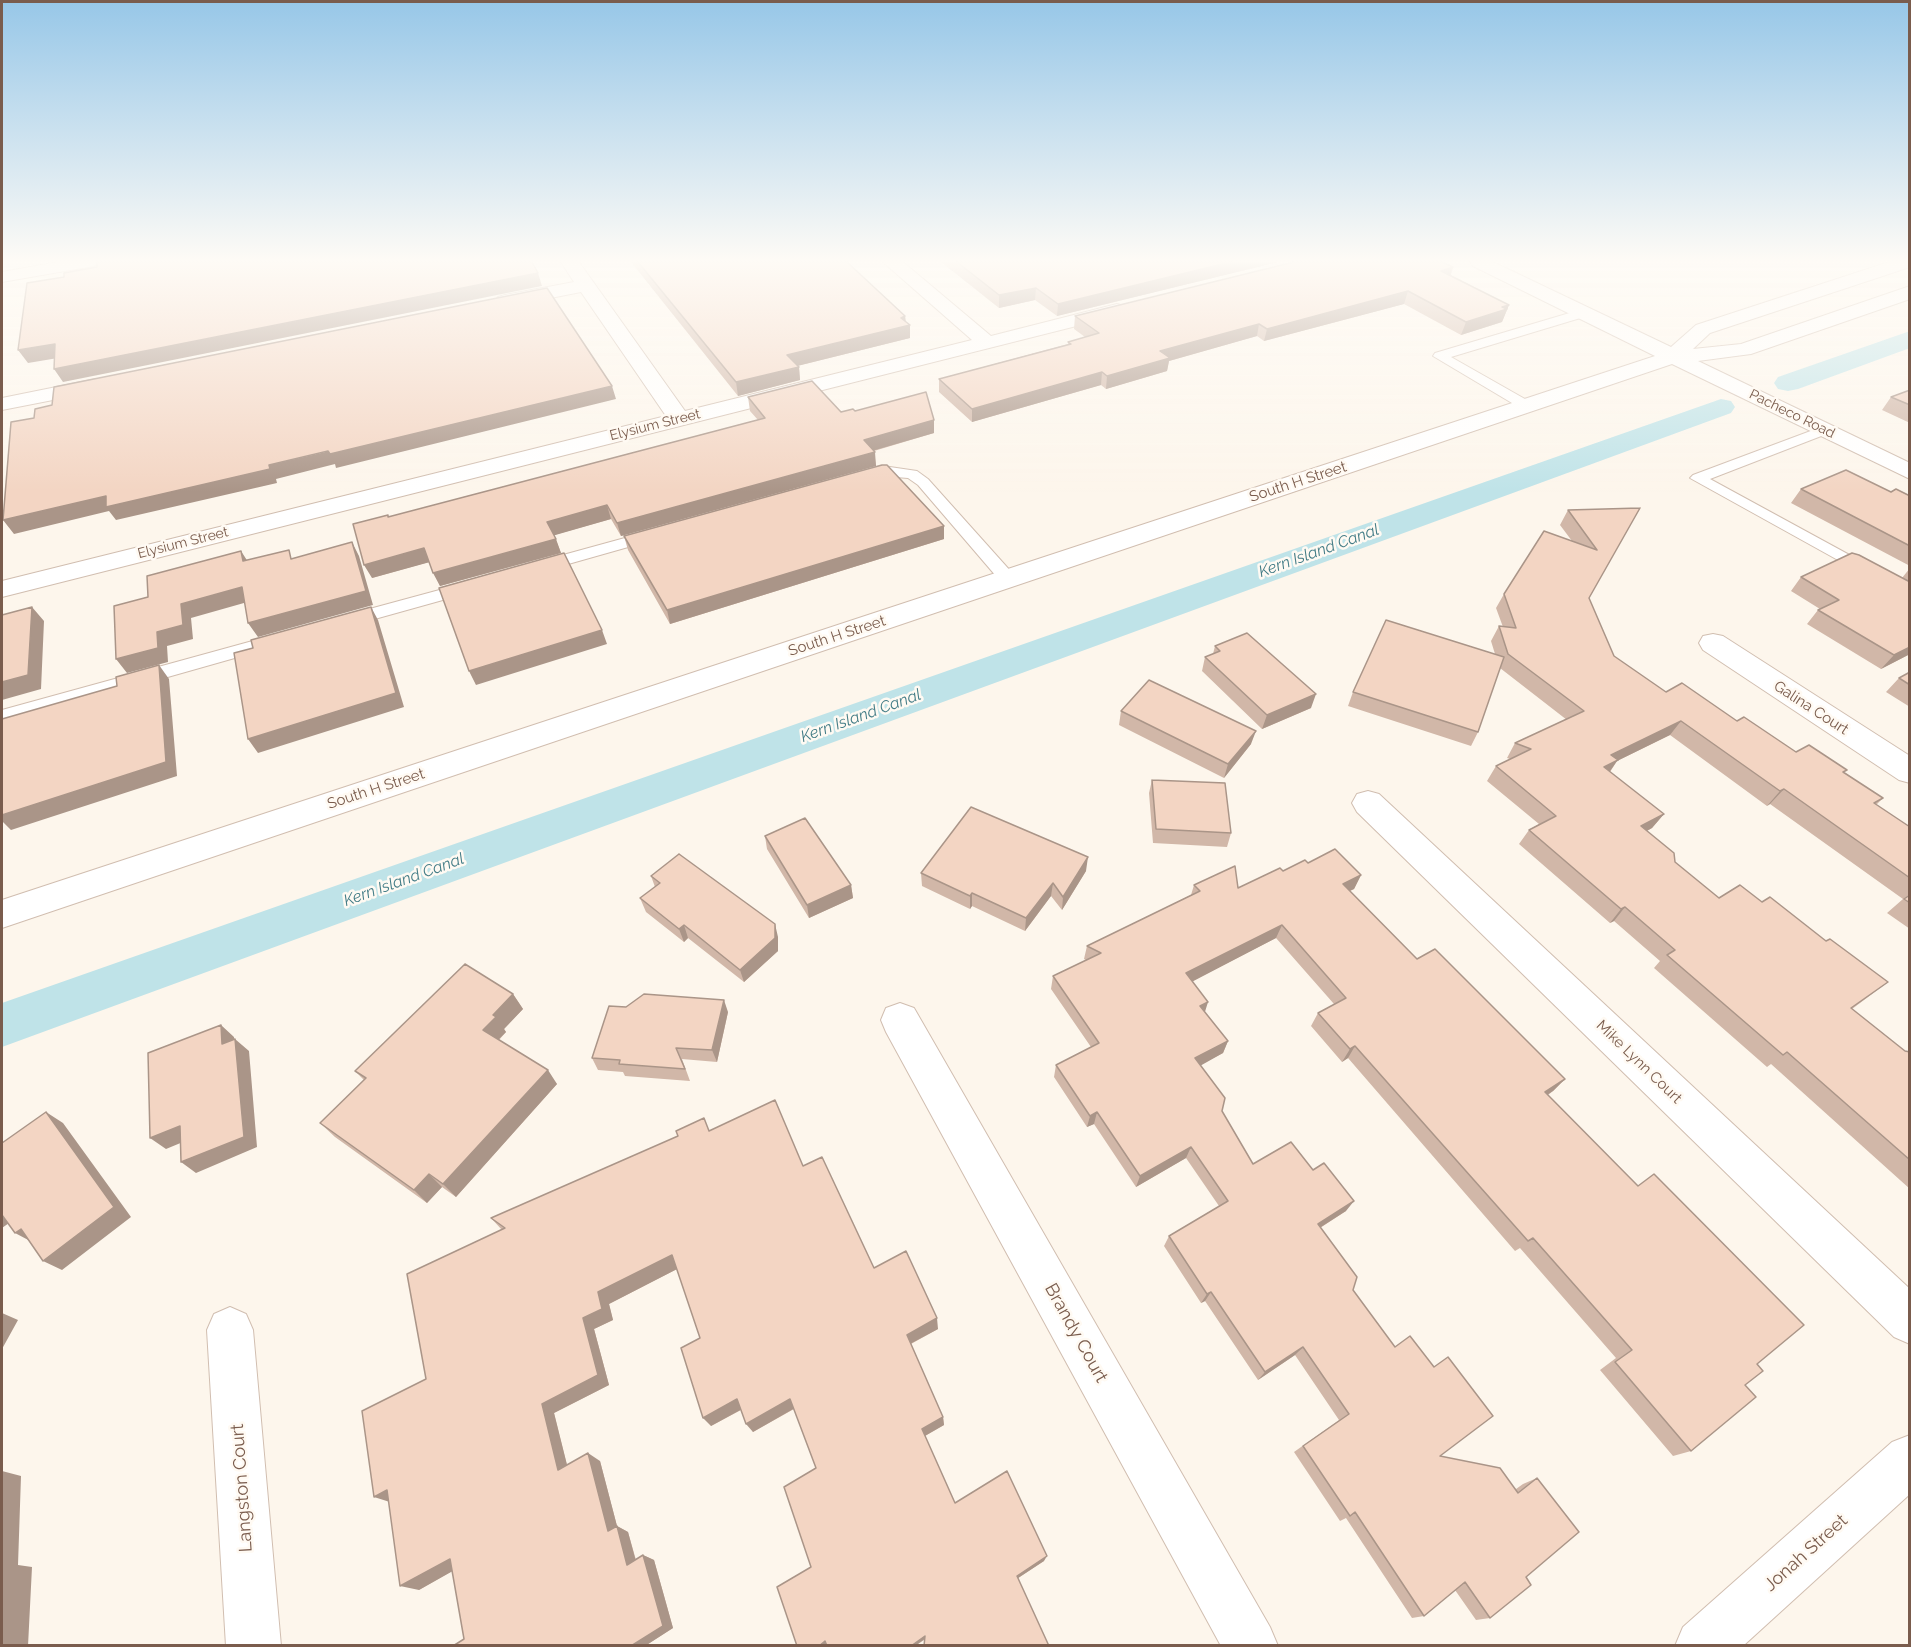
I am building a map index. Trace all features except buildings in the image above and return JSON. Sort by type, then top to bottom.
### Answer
[{"type":"street","points":[[623,339],[679,419]]},
{"type":"street","points":[[982,339],[986,342]]},
{"type":"street","name":"Elysium Street","points":[[2,589],[999,339]]},
{"type":"street","name":"Pacheco Road","points":[[1635,339],[1910,472]]},
{"type":"street","name":"South H Street","points":[[1672,357],[1692,339]]},
{"type":"street","name":"South H Street","points":[[2,914],[1672,357],[1744,350],[1776,339]]},
{"type":"street","points":[[2,404],[118,380]]},
{"type":"street","name":"Galina Court","points":[[1713,643],[1910,772]]},
{"type":"street","name":"Mike Lynn Court","points":[[1368,803],[1910,1321]]},
{"type":"street","name":"Brandy Court","points":[[900,1020],[1251,1646]]},
{"type":"street","name":"Langston Court","points":[[230,1330],[254,1646]]},
{"type":"street","name":"Jonah Street","points":[[1702,1646],[1910,1460]]},
{"type":"lane","points":[[1499,339],[1440,357],[1527,406]]},
{"type":"lane","points":[[1824,430],[1698,478],[1910,595]]},
{"type":"lane","points":[[849,480],[883,471],[912,474],[923,482],[1008,579]]},
{"type":"lane","points":[[528,570],[666,532]]},
{"type":"lane","points":[[334,624],[483,583]]},
{"type":"lane","points":[[2,717],[299,634]]},
{"type":"waterway","name":"Kern Island Canal","points":[[1788,383],[1910,339]]},
{"type":"waterway","name":"Kern Island Canal","points":[[2,1025],[1721,407]]}]
